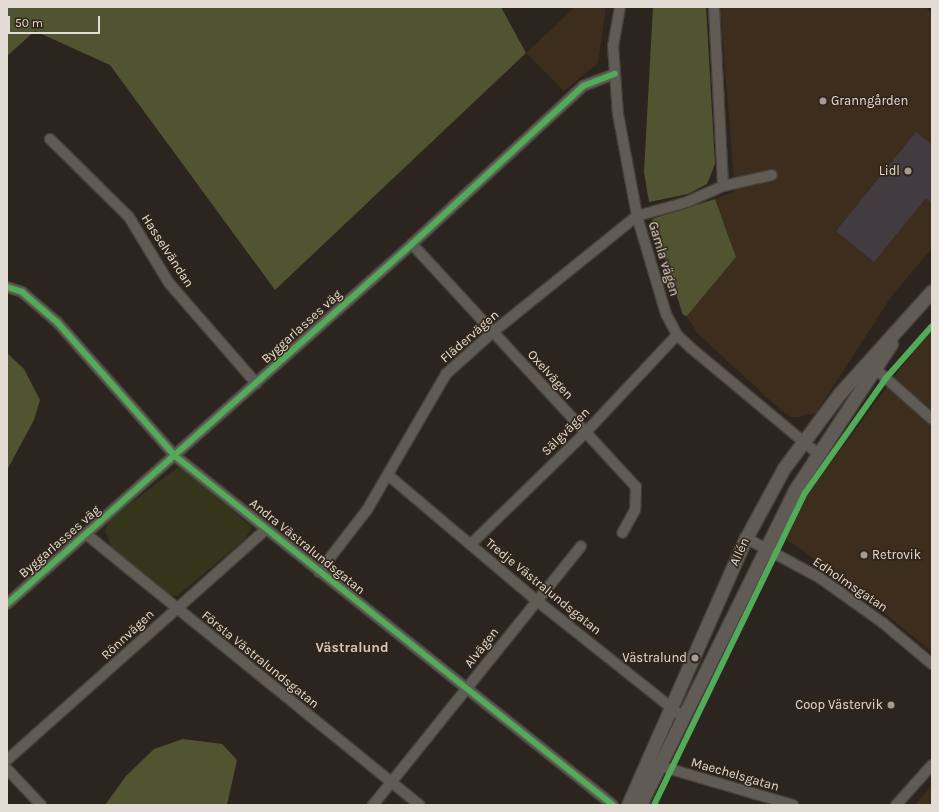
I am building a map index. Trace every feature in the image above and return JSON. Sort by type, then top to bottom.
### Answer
[{"type":"main road","name":"Allén","points":[[640,805],[673,708],[746,538],[802,441],[871,365],[932,291]]},
{"type":"main road","name":"Allén","points":[[628,805],[683,717],[765,548],[817,453],[871,365]]},
{"type":"street","name":"Gamla vägen","points":[[620,7],[613,45],[618,114],[637,216],[658,293],[677,335],[817,453]]},
{"type":"street","points":[[714,7],[723,186]]},
{"type":"street","name":"Byggarlasses väg","points":[[7,604],[412,244],[583,86],[615,74]]},
{"type":"street","name":"Hasselvändan","points":[[50,139],[129,217],[169,283],[256,383]]},
{"type":"street","points":[[637,216],[687,202],[723,186],[772,174]]},
{"type":"street","name":"Flädervägen","points":[[319,572],[367,510],[446,374],[493,332],[637,216]]},
{"type":"street","name":"Oxelvägen","points":[[412,244],[636,487],[635,510],[622,534]]},
{"type":"street","name":"Andra Västralundsgatan","points":[[7,288],[22,292],[57,322],[175,456],[613,805]]},
{"type":"street","name":"Sälgvägen","points":[[471,544],[585,432],[677,335]]},
{"type":"street","points":[[871,365],[932,419]]},
{"type":"street","name":"Tredje Västralundsgatan","points":[[388,475],[536,600],[683,717]]},
{"type":"street","name":"Rönnvägen","points":[[7,760],[266,528]]},
{"type":"street","name":"Första Västralundsgatan","points":[[86,534],[420,805]]},
{"type":"street","name":"Edholmsgatan","points":[[746,538],[820,578],[883,623],[932,664]]},
{"type":"street","name":"Alvägen","points":[[373,805],[536,600],[581,546]]},
{"type":"street","name":"Maechelsgatan","points":[[653,764],[794,805]]},
{"type":"street","points":[[896,805],[932,765]]},
{"type":"street","points":[[7,769],[41,805]]},
{"type":"shaded area","points":[[575,7],[606,7],[598,63],[564,91],[526,53]]},
{"type":"shaded area","points":[[720,7],[925,7],[932,13],[932,248],[891,297],[816,413],[799,417],[791,417],[782,411],[697,333],[687,316],[736,257],[715,199],[735,191]]},
{"type":"shaded area","points":[[932,331],[932,652],[839,576],[786,539],[807,495],[903,365]]},
{"type":"shaded area","points":[[932,785],[932,805],[915,805]]},
{"type":"green space","points":[[7,7],[501,7],[526,53],[275,290],[110,65],[35,31],[7,56]]},
{"type":"green space","points":[[653,7],[706,7],[715,164],[707,184],[688,194],[649,202],[644,172]]},
{"type":"green space","points":[[715,199],[736,257],[687,316],[683,315],[652,219]]},
{"type":"green space","points":[[7,353],[24,369],[40,400],[34,420],[7,470]]},
{"type":"green space","points":[[177,468],[183,469],[252,527],[245,539],[177,596],[169,594],[112,548],[105,531],[110,519]]},
{"type":"green space","points":[[183,739],[222,744],[237,760],[227,805],[105,805],[126,776],[154,749]]},
{"type":"building","name":"Lidl","points":[[916,132],[932,145],[932,203],[926,198],[874,262],[836,231]]},
{"type":"cycle path","points":[[7,604],[412,244],[583,86],[615,74]]},
{"type":"cycle path","points":[[7,287],[22,292],[57,322],[175,456],[613,805]]},
{"type":"cycle path","points":[[654,805],[805,493],[886,378],[932,326]]},
{"type":"place","name":"Granngården","points":[[823,101]]},
{"type":"place","name":"Lidl","points":[[908,171]]},
{"type":"place","name":"Retrovik","points":[[864,555]]},
{"type":"place","name":"Västralund","points":[[695,658]]},
{"type":"place","name":"Coop Västervik","points":[[891,705]]},
{"type":"district","name":"Västralund","points":[[352,648]]}]
